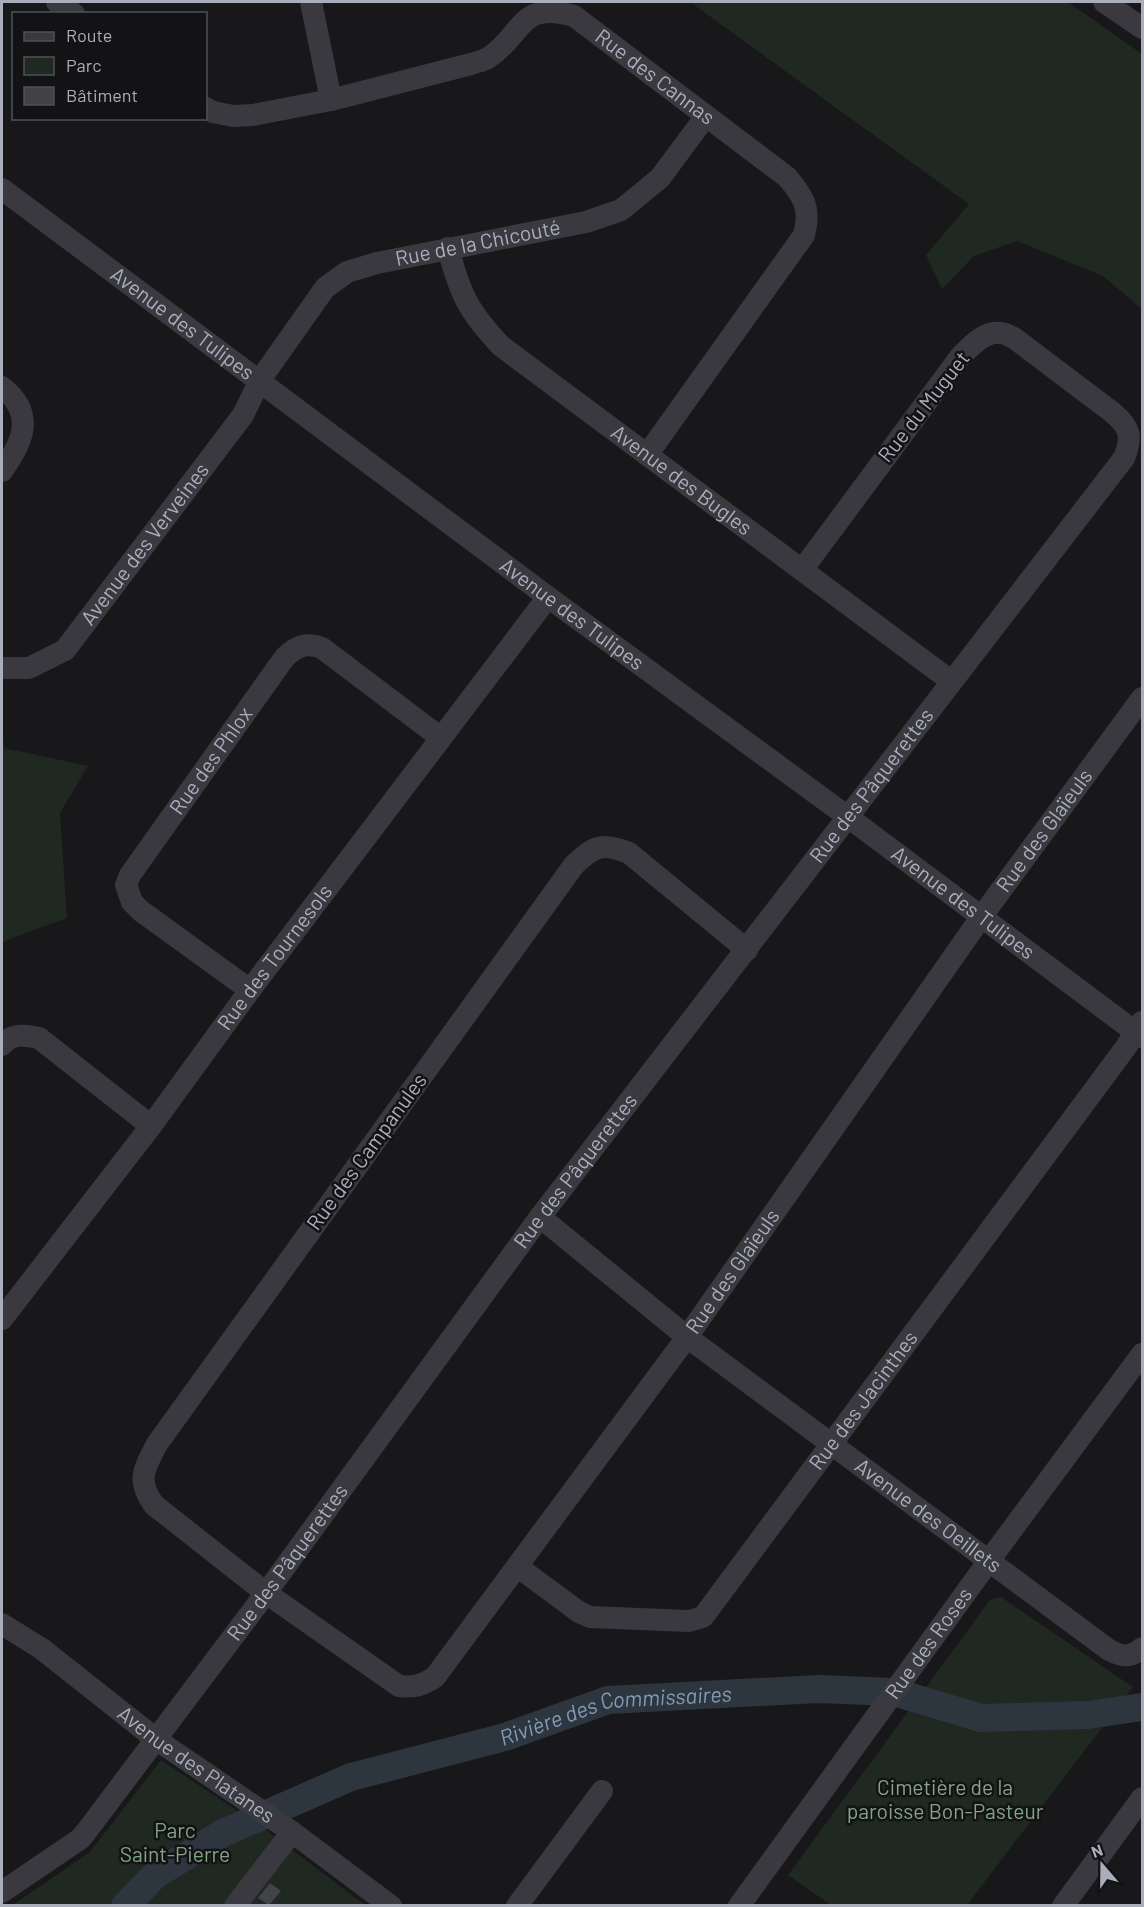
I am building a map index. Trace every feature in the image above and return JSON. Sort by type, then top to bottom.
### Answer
[{"type":"street","points":[[57,2],[71,12]]},
{"type":"street","points":[[311,2],[331,100]]},
{"type":"street","points":[[1104,2],[1143,28]]},
{"type":"street","name":"Rue des Cannas","points":[[207,109],[233,116],[254,115],[331,100],[471,64],[488,58],[529,14],[542,8],[550,8],[574,16],[787,177],[806,203],[808,220],[804,235],[647,455]]},
{"type":"street","name":"Rue de la Chicouté","points":[[260,380],[325,288],[347,273],[367,266],[448,248],[586,222],[621,210],[660,178],[706,116]]},
{"type":"street","name":"Avenue des Tulipes","points":[[2,189],[548,597],[1140,1030]]},
{"type":"street","name":"Avenue des Bugles","points":[[448,248],[456,280],[466,304],[501,346],[951,681]]},
{"type":"street","name":"Rue du Muguet","points":[[802,570],[960,357],[973,344],[986,336],[999,332],[1014,338],[1124,422],[1129,434]]},
{"type":"street","name":"Avenue des Verveines","points":[[2,668],[29,668],[65,650],[243,415],[260,380]]},
{"type":"street","points":[[2,387],[17,404],[23,420],[23,436],[17,450],[2,471]]},
{"type":"street","name":"Rue des Pâquerettes","points":[[5,1882],[80,1839],[157,1740],[540,1217],[1124,458],[1129,446],[1129,434]]},
{"type":"street","name":"Rue des Tournesols","points":[[2,1319],[151,1126],[250,990],[548,597]]},
{"type":"street","name":"Rue des Phlox","points":[[250,990],[141,911],[132,902],[126,885],[130,875],[285,657],[300,646],[311,644],[322,648],[441,738]]},
{"type":"street","name":"Rue des Glaïeuls","points":[[266,1593],[399,1686],[412,1688],[435,1677],[687,1336],[982,916],[1143,698]]},
{"type":"street","name":"Rue des Campanules","points":[[266,1593],[154,1505],[145,1492],[144,1478],[147,1463],[164,1435],[574,865],[599,846],[613,846],[628,853],[747,950]]},
{"type":"street","name":"Rue des Jacinthes","points":[[518,1567],[579,1612],[590,1617],[689,1621],[703,1617],[1140,1030]]},
{"type":"street","points":[[2,1046],[5,1041],[15,1036],[26,1035],[39,1038],[151,1126]]},
{"type":"street","name":"Avenue des Oeillets","points":[[540,1217],[687,1336],[988,1562],[1109,1650],[1132,1652]]},
{"type":"street","name":"Rue des Roses","points":[[739,1905],[988,1562],[1143,1354]]},
{"type":"street","name":"Avenue des Platanes","points":[[2,1624],[42,1649],[157,1740],[292,1832],[391,1905]]},
{"type":"street","points":[[517,1905],[602,1791]]},
{"type":"street","points":[[1063,1905],[1143,1798]]},
{"type":"street","points":[[235,1905],[292,1832]]},
{"type":"green space","points":[[690,2],[1068,2],[1142,54],[1142,309],[1103,276],[1017,241],[974,256],[942,289],[926,255],[969,204]]},
{"type":"green space","points":[[2,724],[4,748],[88,766],[60,813],[67,918],[2,942]]},
{"type":"green space","name":"Cimetière de la paroisse Bon-Pasteur","points":[[1001,1597],[1133,1687],[967,1905],[831,1905],[788,1875],[990,1600]]},
{"type":"green space","name":"Parc Saint-Pierre","points":[[161,1760],[266,1830],[365,1905],[11,1906],[90,1852]]},
{"type":"building","points":[[270,1883],[281,1891],[269,1905],[258,1898]]},
{"type":"waterway","name":"Rivière des Commissaires","points":[[125,1906],[155,1875],[223,1833],[351,1777],[505,1737],[608,1700],[818,1689],[894,1692],[981,1718],[1088,1715],[1142,1707]]}]
